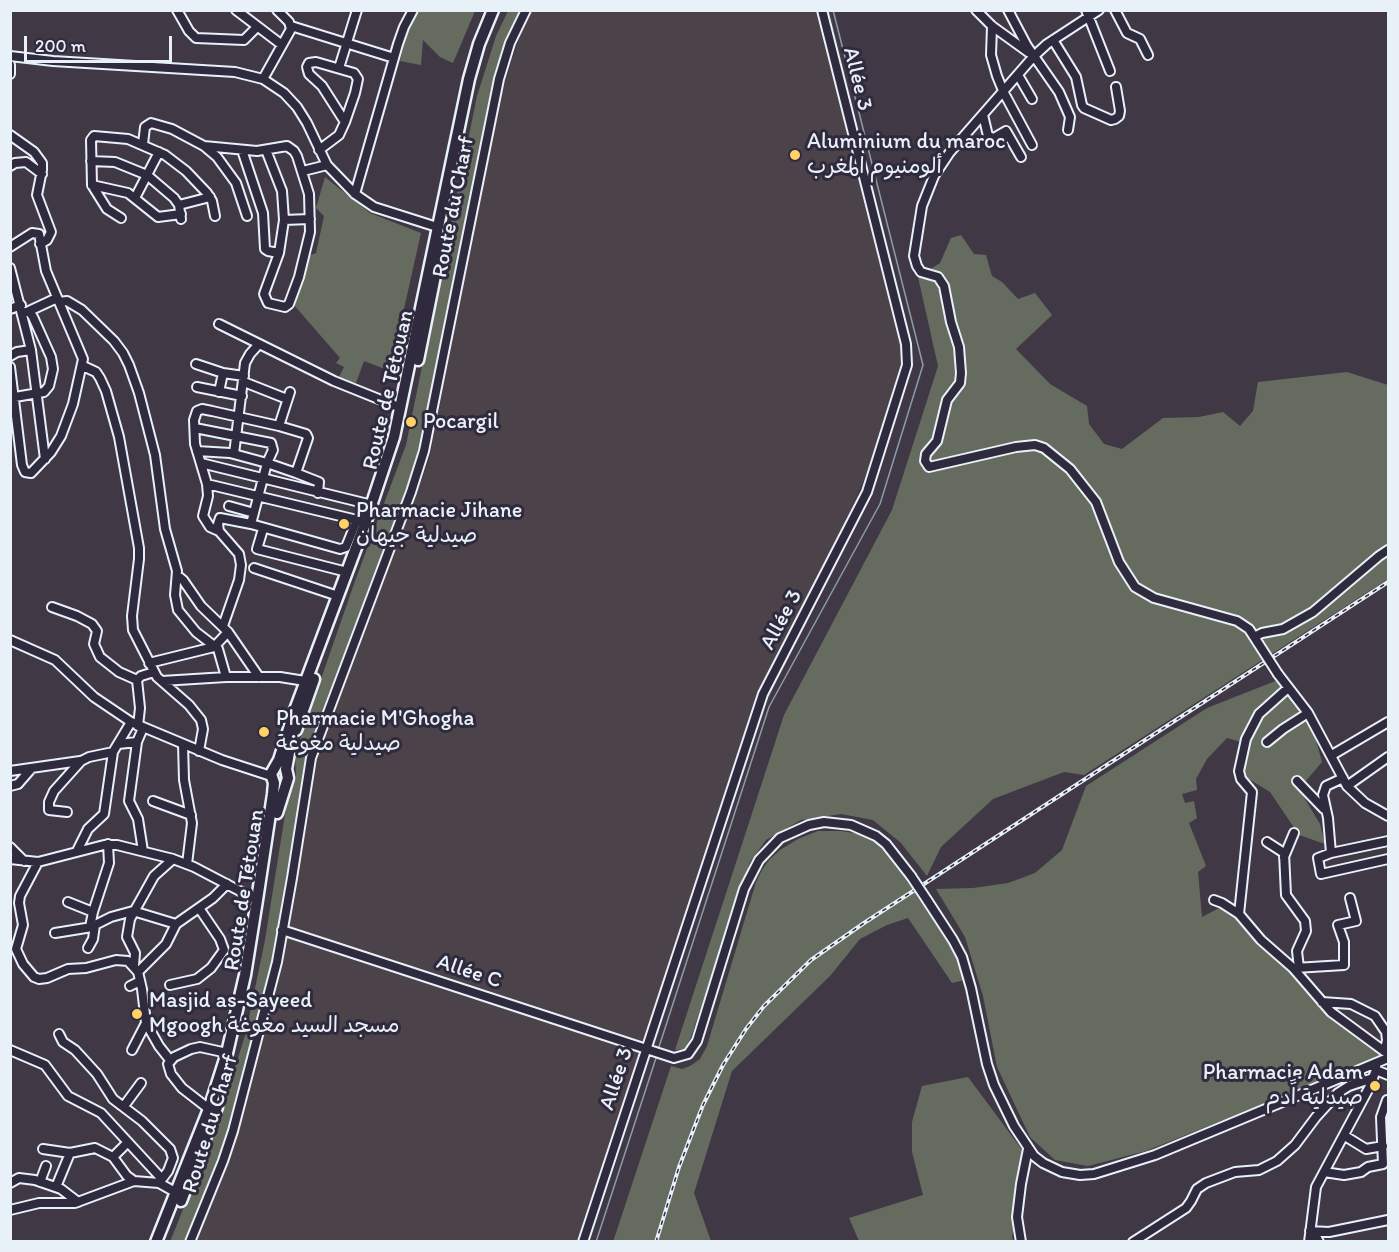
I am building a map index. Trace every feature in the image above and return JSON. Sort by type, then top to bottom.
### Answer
[{"type":"highway","name":"Route de Tétouan","points":[[156,1242],[209,1109],[227,1053],[245,975],[278,776],[305,681],[347,572],[361,521],[372,505],[386,464],[401,408],[468,79],[493,10]]},
{"type":"highway","name":"Route de Tétouan","points":[[163,1242],[205,1141],[231,1064],[247,996],[276,817],[278,776],[287,758],[402,436],[472,94],[486,46],[500,10]]},
{"type":"street","points":[[177,10],[191,34],[200,38],[244,40],[257,27]]},
{"type":"street","points":[[236,10],[282,45]]},
{"type":"street","points":[[277,10],[291,27],[394,58]]},
{"type":"street","points":[[339,68],[357,10]]},
{"type":"street","points":[[355,194],[394,58],[404,27],[413,10]]},
{"type":"street","name":"Route du Charf","points":[[190,1242],[223,1161],[277,962],[310,758],[411,492],[424,451],[499,78],[510,43],[526,10]]},
{"type":"street","name":"Allée 3","points":[[583,1242],[763,694],[867,492],[907,365],[906,344],[822,10]]},
{"type":"street","points":[[976,10],[992,26],[1034,56]]},
{"type":"street","points":[[1008,10],[1034,56],[1064,101],[1070,117],[1068,130]]},
{"type":"street","points":[[1099,10],[1087,14],[1034,56],[941,165],[934,176],[921,209],[914,256],[921,272],[938,277],[944,286],[959,347],[961,373],[960,383],[947,400],[937,441],[924,458],[929,467],[1023,446],[1044,447],[1070,470],[1096,502],[1119,562],[1136,587],[1154,598],[1237,621],[1249,629],[1278,674],[1308,713],[1345,782],[1365,803],[1389,816]]},
{"type":"street","points":[[1115,10],[1127,33],[1140,39],[1148,55]]},
{"type":"street","points":[[1087,14],[1110,71]]},
{"type":"street","points":[[992,26],[991,55],[1004,93],[1032,145]]},
{"type":"street","points":[[263,79],[291,27]]},
{"type":"street","points":[[1053,40],[1076,77],[1084,108],[1111,120],[1119,117],[1116,87]]},
{"type":"street","points":[[10,56],[53,61],[235,72],[263,79],[284,93],[297,107],[327,165],[355,194],[374,207],[437,227]]},
{"type":"street","points":[[319,150],[339,135],[345,122],[358,79],[354,73],[312,62],[307,67],[309,74],[328,95],[345,122]]},
{"type":"street","points":[[10,65],[10,74]]},
{"type":"street","points":[[1018,75],[1032,99]]},
{"type":"street","points":[[983,115],[988,136],[994,138],[1006,131],[1021,157]]},
{"type":"street","points":[[143,144],[146,124],[151,123],[172,129],[204,146],[231,174],[240,192],[247,216]]},
{"type":"street","points":[[10,135],[38,156],[42,163],[37,195],[51,232],[47,240],[40,244]]},
{"type":"street","points":[[121,218],[104,206],[92,185],[90,161],[94,136],[114,136],[143,144],[159,152],[180,166],[210,197],[215,216]]},
{"type":"street","points":[[204,146],[242,150],[291,148],[297,156],[309,195],[310,232],[305,256],[290,301],[285,307],[268,303],[264,294],[279,253],[284,220],[282,191],[266,150]]},
{"type":"street","points":[[242,150],[263,213],[264,248],[279,253]]},
{"type":"street","points":[[135,198],[159,152]]},
{"type":"street","points":[[90,161],[115,162],[147,175],[174,198],[180,213]]},
{"type":"street","points":[[10,166],[26,162],[42,174]]},
{"type":"street","points":[[303,171],[327,165]]},
{"type":"street","points":[[92,185],[121,191],[135,198],[158,217],[180,213],[210,197]]},
{"type":"street","points":[[284,220],[310,219]]},
{"type":"street","points":[[10,247],[34,232],[39,234],[46,271],[82,354],[83,366],[68,422],[56,445],[31,473],[26,473],[24,469],[10,367]]},
{"type":"street","points":[[10,268],[24,310],[32,350],[45,459]]},
{"type":"street","points":[[10,309],[24,310],[58,300],[67,301],[82,310],[123,352],[152,442],[163,519],[177,575],[178,610],[196,632],[216,646],[226,677]]},
{"type":"street","points":[[15,397],[44,392],[49,386],[53,363],[24,310]]},
{"type":"street","points":[[219,324],[334,381],[401,408]]},
{"type":"street","points":[[234,454],[248,358],[260,344]]},
{"type":"street","points":[[10,356],[17,352],[32,350]]},
{"type":"street","points":[[196,364],[288,396],[279,426]]},
{"type":"street","points":[[83,366],[96,372],[100,378],[119,437],[139,548],[132,624],[137,640],[154,672],[189,705],[201,720],[203,729],[199,751]]},
{"type":"street","points":[[219,392],[223,373]]},
{"type":"street","points":[[197,387],[242,396]]},
{"type":"street","points":[[148,663],[216,646],[226,629],[239,580],[241,565],[239,554],[219,531],[210,527],[203,516],[208,496],[207,484],[196,451],[196,413],[201,409],[306,434],[308,438],[296,473]]},
{"type":"street","points":[[195,428],[271,442],[273,450],[267,463],[251,524]]},
{"type":"street","points":[[196,451],[216,450],[267,463],[320,482],[318,493]]},
{"type":"street","points":[[201,463],[372,505]]},
{"type":"street","points":[[207,484],[361,521],[346,547],[342,549],[251,524],[220,518],[219,531]]},
{"type":"street","points":[[229,506],[254,513]]},
{"type":"street","points":[[263,529],[257,549],[347,572]]},
{"type":"street","points":[[1256,640],[1262,633],[1283,630],[1312,612],[1389,550]]},
{"type":"street","points":[[254,568],[338,596]]},
{"type":"street","points":[[177,575],[201,606],[226,629],[259,678]]},
{"type":"street","points":[[52,607],[92,624],[97,631],[94,644],[100,657],[119,672],[137,680]]},
{"type":"street","points":[[10,640],[56,660],[94,697],[137,725],[245,768],[278,776]]},
{"type":"street","points":[[137,680],[141,676],[154,672]]},
{"type":"street","points":[[162,681],[226,677],[286,678],[305,681]]},
{"type":"street","points":[[137,680],[140,708],[129,801],[140,826],[143,851]]},
{"type":"street","points":[[1239,914],[1252,792],[1240,779],[1239,771],[1246,739],[1258,714],[1288,687]]},
{"type":"street","points":[[1267,742],[1308,713]]},
{"type":"street","points":[[1332,755],[1389,722]]},
{"type":"street","points":[[77,851],[88,829],[104,814],[116,748],[137,725]]},
{"type":"street","points":[[10,771],[81,761],[137,742]]},
{"type":"street","points":[[183,744],[184,780],[192,828],[187,864]]},
{"type":"street","points":[[1331,853],[1330,827],[1323,795],[1326,786],[1345,782],[1389,757]]},
{"type":"street","points":[[67,812],[50,811],[49,802],[54,791],[81,761]]},
{"type":"street","points":[[10,786],[18,784],[31,769]]},
{"type":"street","points":[[1297,781],[1325,810]]},
{"type":"street","points":[[153,801],[191,815]]},
{"type":"street","name":"Allée C","points":[[282,930],[674,1058],[688,1054],[697,1041],[744,889],[759,860],[780,838],[809,825],[824,822],[851,825],[876,836],[886,844],[911,876],[953,940],[962,957],[968,977],[987,1064],[994,1085],[1028,1149]]},
{"type":"street","points":[[1284,857],[1294,833]]},
{"type":"street","points":[[1389,841],[1331,853],[1318,858],[1322,874],[1389,859]]},
{"type":"street","points":[[1267,842],[1281,851],[1284,857],[1286,895],[1305,921],[1306,931],[1298,951],[1296,968]]},
{"type":"street","points":[[88,948],[93,939],[93,912],[109,863],[108,844]]},
{"type":"street","points":[[10,859],[38,862],[108,844],[143,851],[187,864],[257,900]]},
{"type":"street","points":[[10,847],[25,861]]},
{"type":"street","points":[[170,1060],[146,1023],[135,953],[127,937],[133,911],[154,876],[173,859]]},
{"type":"street","points":[[38,862],[20,896],[19,903],[23,918],[14,941],[18,958],[34,977],[39,979],[68,969],[86,968],[116,960],[128,961],[137,973]]},
{"type":"street","points":[[130,986],[137,973],[166,944],[176,924],[219,893],[227,884]]},
{"type":"street","points":[[1296,968],[1344,965],[1344,942],[1338,925],[1356,921],[1350,898]]},
{"type":"street","points":[[1214,900],[1239,914],[1262,940],[1296,968],[1336,1017],[1387,1054]]},
{"type":"street","points":[[68,902],[93,912]]},
{"type":"street","points":[[171,985],[197,979],[211,968],[224,950],[220,939],[199,908]]},
{"type":"street","points":[[55,933],[92,927],[104,919],[133,911],[176,924]]},
{"type":"street","points":[[1309,1242],[1314,1197],[1324,1172],[1345,1136],[1375,1070],[1387,1054],[1386,1032],[1375,1016],[1350,1004],[1322,1002]]},
{"type":"street","points":[[132,1050],[146,1023]]},
{"type":"street","points":[[59,1034],[63,1042],[75,1050],[97,1074],[113,1099],[142,1121],[171,1151],[173,1158],[168,1171],[160,1181]]},
{"type":"street","points":[[209,1109],[182,1088],[169,1070],[168,1064],[170,1060],[185,1051],[200,1047],[227,1053]]},
{"type":"street","points":[[10,1050],[45,1065],[68,1096],[101,1113],[160,1181],[177,1193]]},
{"type":"street","points":[[1028,1149],[1043,1163],[1062,1172],[1080,1175],[1094,1174],[1183,1144],[1375,1070],[1389,1075]]},
{"type":"street","points":[[1133,1242],[1186,1208],[1197,1189],[1206,1183],[1235,1172],[1259,1170],[1277,1161],[1295,1145],[1338,1093],[1375,1070]]},
{"type":"street","points":[[124,1106],[141,1083]]},
{"type":"street","points":[[1324,1172],[1344,1175],[1383,1164],[1381,1117],[1387,1100]]},
{"type":"street","points":[[1345,1136],[1366,1149],[1383,1146]]},
{"type":"street","points":[[113,1157],[128,1142]]},
{"type":"street","points":[[43,1149],[70,1153],[95,1148],[113,1157],[127,1176],[134,1181]]},
{"type":"street","points":[[1021,1242],[1017,1217],[1028,1149]]},
{"type":"street","points":[[56,1187],[70,1153]]},
{"type":"street","points":[[40,1182],[46,1166]]},
{"type":"street","points":[[10,1183],[24,1178],[40,1182],[56,1187],[78,1202]]},
{"type":"street","points":[[10,1209],[39,1203],[78,1202],[134,1181],[160,1181]]},
{"type":"street","points":[[1311,1231],[1329,1232],[1389,1220]]},
{"type":"street","points":[[1311,1231],[1319,1242]]},
{"type":"shaded area","points":[[532,11],[830,11],[914,363],[763,713],[587,1241],[192,1242],[210,1205],[283,958],[319,752],[429,461],[498,105],[523,27]]},
{"type":"green space","points":[[419,11],[475,11],[453,63],[440,57],[423,40],[421,65],[400,61],[408,27]]},
{"type":"green space","points":[[508,11],[521,11],[502,50],[491,89],[423,439],[385,551],[310,746],[303,771],[282,916],[223,1155],[185,1241],[170,1242],[220,1116],[246,1032],[265,940],[287,802],[296,778],[295,754],[355,581],[406,445],[477,96],[496,36]]},
{"type":"green space","points":[[325,177],[370,213],[421,233],[390,371],[364,361],[356,383],[338,379],[344,367],[336,363],[340,358],[294,305],[308,256],[316,253],[324,216],[316,208]]},
{"type":"green space","points":[[961,235],[974,254],[986,255],[992,276],[1002,282],[1018,299],[1035,293],[1052,315],[1016,349],[1050,384],[1087,406],[1089,424],[1104,444],[1122,449],[1163,418],[1199,417],[1223,412],[1240,426],[1253,411],[1258,382],[1347,372],[1388,385],[1388,579],[1084,775],[1064,772],[993,799],[941,847],[927,876],[901,843],[873,820],[841,814],[801,820],[766,840],[750,862],[691,1037],[685,1049],[675,1050],[784,715],[892,510],[938,366],[918,277],[940,263],[951,238]]},
{"type":"green space","points":[[1278,680],[1313,730],[1322,762],[1299,789],[1320,824],[1325,844],[1299,835],[1270,792],[1244,776],[1245,743],[1227,738],[1207,759],[1196,779],[1197,790],[1182,794],[1185,803],[1194,801],[1197,818],[1189,823],[1206,866],[1198,872],[1202,917],[1219,908],[1230,911],[1242,921],[1254,939],[1296,975],[1327,1015],[1385,1055],[1146,1151],[1088,1166],[1055,1160],[1030,1137],[997,1067],[983,996],[965,937],[936,889],[973,888],[1008,883],[1035,873],[1062,850],[1086,786],[1207,708]]},
{"type":"green space","points":[[818,831],[841,831],[865,835],[886,848],[944,933],[957,956],[965,980],[952,983],[908,918],[887,925],[860,939],[830,976],[732,1071],[694,1193],[711,1241],[613,1242],[671,1066],[682,1069],[690,1066],[700,1059],[707,1046],[756,882],[769,860],[780,850]]},
{"type":"green space","points":[[968,1077],[1023,1151],[1012,1238],[1014,1241],[859,1241],[849,1218],[923,1195],[912,1152],[912,1122],[922,1086]]},
{"type":"waterway","points":[[658,1050],[769,707],[880,504],[923,365],[833,10]]},
{"type":"waterway","points":[[596,1242],[657,1055]]},
{"type":"railway","points":[[656,1242],[679,1167],[703,1105],[723,1065],[764,1006],[811,960],[864,923],[1388,582]]},
{"type":"place","name":"Aluminium du maroc ألومنيوم المغرب","points":[[795,155]]},
{"type":"place","name":"Pocargil","points":[[411,422]]},
{"type":"place","name":"Pharmacie Jihane صيدلية جيهان","points":[[344,524]]},
{"type":"place","name":"Pharmacie M'Ghogha صيدلية مغوغة","points":[[264,732]]},
{"type":"place","name":"Masjid as-Sayeed Mgoogh مسجد السيد مغوغة","points":[[137,1014]]},
{"type":"place","name":"Pharmacie Adam صيدلية اًدم","points":[[1375,1086]]}]
